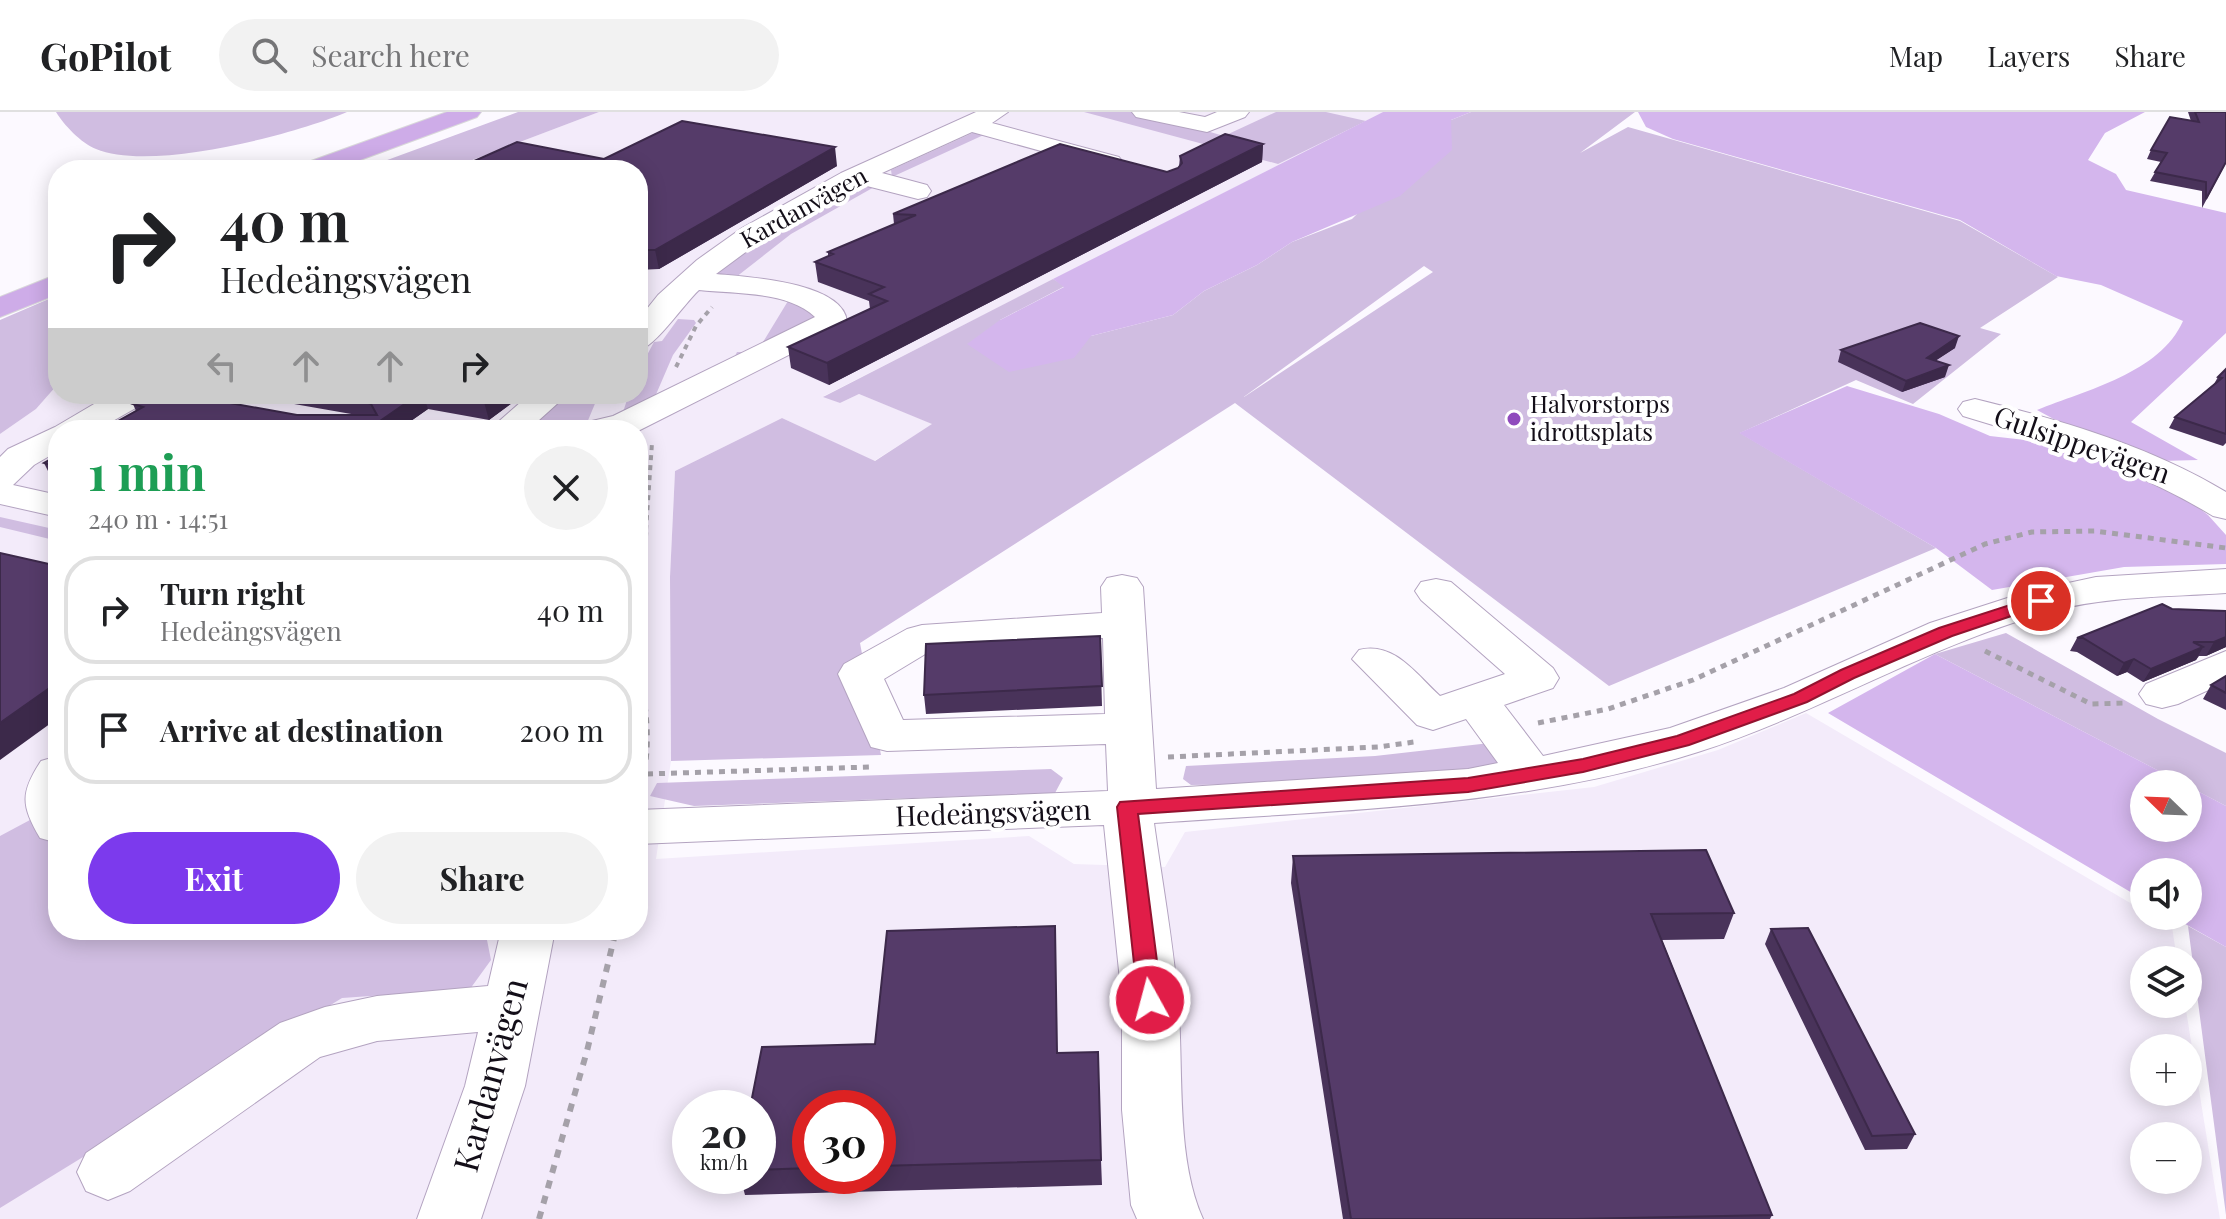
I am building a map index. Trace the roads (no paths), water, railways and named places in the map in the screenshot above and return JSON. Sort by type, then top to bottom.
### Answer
[{"type":"main road","points":[[337,160],[469,112]]},
{"type":"main road","points":[[359,160],[490,112]]},
{"type":"main road","points":[[0,279],[48,262]]},
{"type":"main road","points":[[0,291],[48,272]]},
{"type":"main road","points":[[0,299],[48,281]]},
{"type":"main road","points":[[0,308],[48,287]]},
{"type":"street","name":"Kardanvägen","points":[[648,326],[685,285],[770,222],[996,112]]},
{"type":"street","points":[[1144,112],[1193,125],[1207,125],[1237,112]]},
{"type":"street","points":[[970,124],[1138,171]]},
{"type":"street","points":[[862,176],[918,191]]},
{"type":"street","points":[[632,420],[831,321],[830,311],[790,293],[685,285],[648,287]]},
{"type":"street","points":[[89,420],[118,404]]},
{"type":"street","points":[[519,420],[539,404]]},
{"type":"street","name":"Gulsippevägen","points":[[1975,409],[2077,438],[2189,483],[2226,508]]},
{"type":"street","points":[[0,477],[21,457],[48,442]]},
{"type":"street","name":"Gulsippevägen","points":[[2189,483],[2226,474]]},
{"type":"street","points":[[0,493],[48,504]]},
{"type":"street","name":"Hedeängsvägen","points":[[648,827],[1130,807],[1468,785],[1583,765],[1682,741],[1800,698],[1945,632],[2041,601],[2096,589],[2226,581]]},
{"type":"street","points":[[1374,659],[1433,715],[1537,678],[1436,591]]},
{"type":"street","points":[[1129,728],[887,736],[860,674],[922,638],[1123,606],[1129,728],[1130,807],[1150,1000],[1152,1110],[1163,1205],[1171,1219]]},
{"type":"street","points":[[2162,694],[2226,665]]},
{"type":"street","points":[[1476,700],[1531,774]]},
{"type":"street","name":"Kardanvägen","points":[[449,1219],[495,1086],[526,940]]},
{"type":"street","points":[[108,1172],[300,1040],[324,1029],[391,1018],[512,1007]]},
{"type":"place","name":"Halvorstorps idrottsplats","points":[[1514,419]]}]
